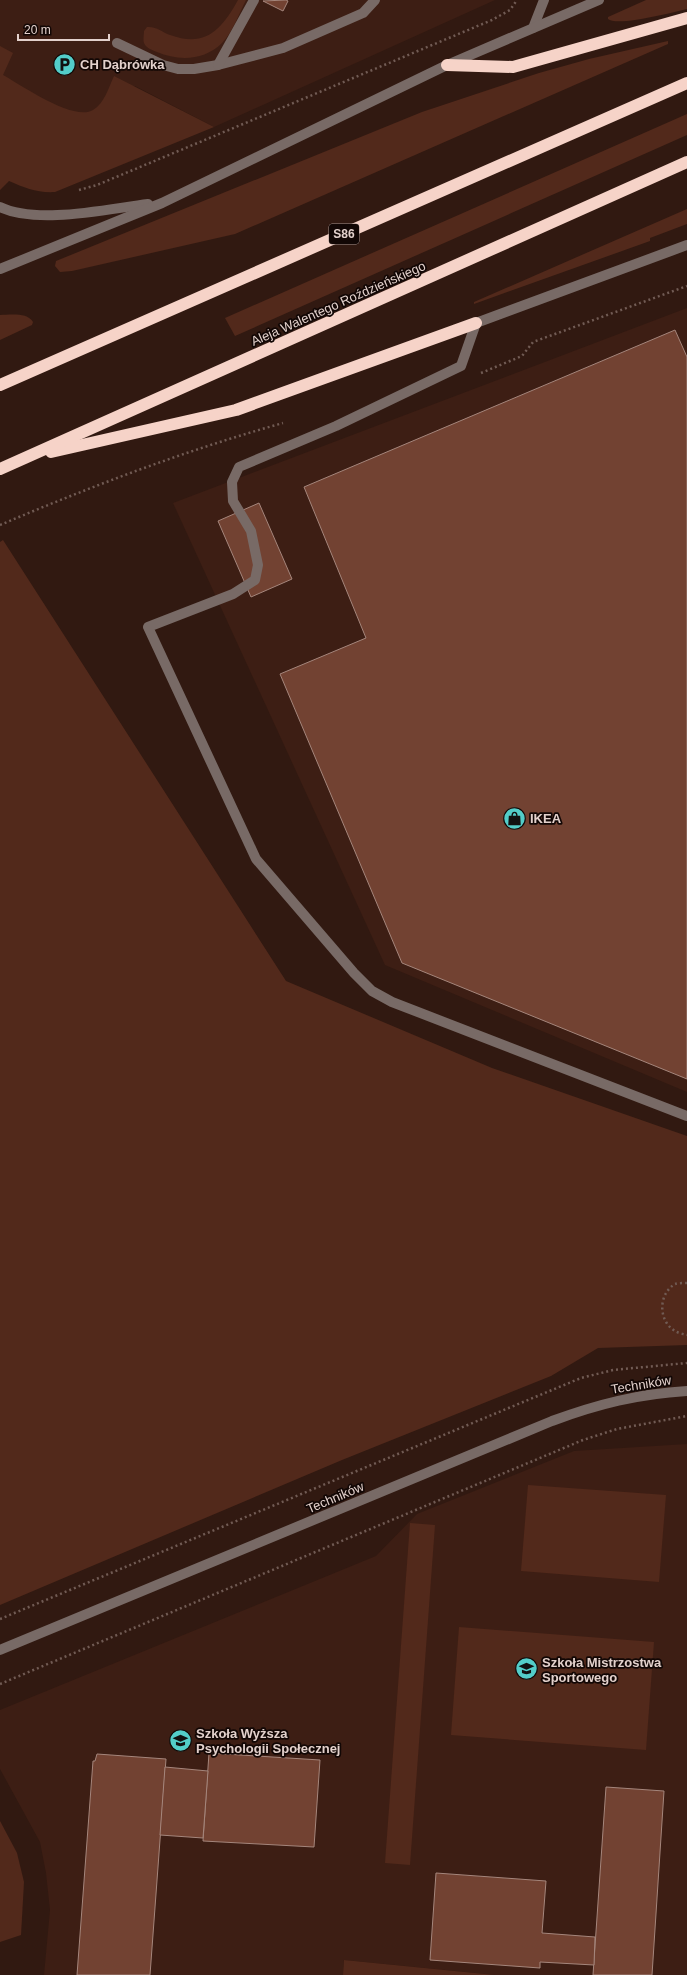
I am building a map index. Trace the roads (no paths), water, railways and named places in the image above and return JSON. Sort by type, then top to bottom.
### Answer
[{"type":"highway","points":[[447,65],[513,67],[687,18]]},
{"type":"highway","name":"S86","points":[[0,384],[687,83]]},
{"type":"highway","name":"Aleja Walentego Roździeńskiego","points":[[0,468],[687,162]]},
{"type":"highway","points":[[25,458],[236,410],[476,323]]},
{"type":"street","points":[[218,65],[254,0]]},
{"type":"street","points":[[117,43],[149,59],[178,69],[194,69],[218,65],[283,48],[363,13],[375,0]]},
{"type":"street","points":[[533,28],[544,0]]},
{"type":"street","points":[[0,269],[162,203],[447,65],[600,0]]},
{"type":"street","points":[[0,206],[12,212],[57,215],[162,203]]},
{"type":"street","points":[[687,245],[476,323],[461,366],[368,411],[239,468],[232,482],[233,501],[251,531],[258,565],[254,580],[233,594],[148,628],[256,859],[372,991],[392,1002],[687,1116]]},
{"type":"street","name":"Techników","points":[[0,1650],[552,1421],[624,1398],[653,1393],[687,1391]]},
{"type":"place","name":"CH Dąbrówka","points":[[64,64]]},
{"type":"place","name":"IKEA","points":[[514,818]]},
{"type":"place","name":"Szkoła Mistrzostwa Sportowego","points":[[527,1669]]},
{"type":"place","name":"Szkoła Wyższa Psychologii Społecznej","points":[[181,1740]]}]
